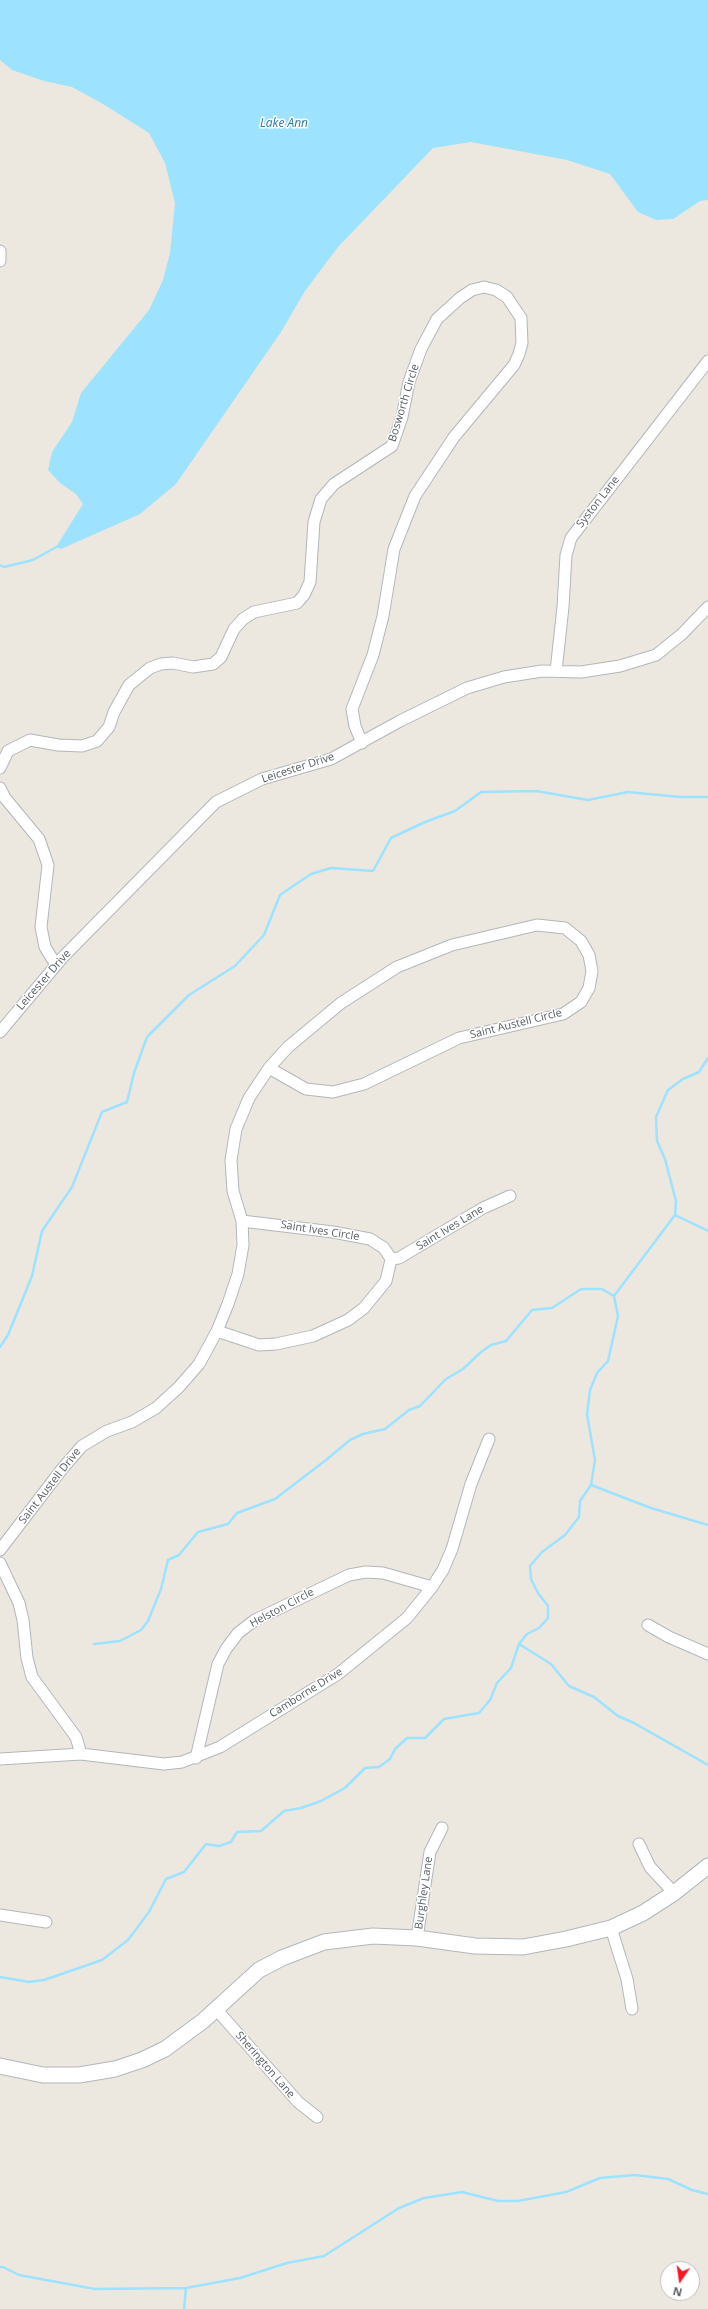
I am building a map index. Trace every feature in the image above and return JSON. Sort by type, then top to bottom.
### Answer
[{"type":"main road","points":[[0,2066],[44,2075],[79,2075],[115,2069],[142,2060],[165,2049],[203,2021],[259,1970],[282,1958],[324,1942],[374,1936],[418,1938],[475,1946],[523,1947],[611,1928],[643,1913],[674,1893],[708,1866]]},
{"type":"street","points":[[0,251],[0,261]]},
{"type":"street","name":"Bosworth Circle","points":[[0,768],[8,751],[30,740],[58,745],[82,746],[97,741],[109,727],[114,712],[129,685],[150,668],[161,664],[174,663],[193,667],[213,664],[221,657],[234,629],[243,619],[254,612],[297,603],[304,595],[310,582],[314,522],[321,499],[334,484],[392,446],[402,417],[409,382],[421,349],[437,319],[460,298],[472,290],[484,287],[496,290],[507,296],[521,318],[522,343],[519,354],[514,365],[454,437],[414,496],[394,548],[383,616],[373,655],[352,709],[355,726],[362,743]]},
{"type":"street","name":"Syston Lane","points":[[556,671],[563,607],[566,555],[571,538],[708,361]]},
{"type":"street","name":"Leicester Drive","points":[[0,1032],[56,965],[216,802],[262,779],[331,759],[400,721],[467,688],[504,677],[556,671],[581,672],[620,666],[656,655],[682,634],[708,606]]},
{"type":"street","points":[[0,788],[5,798],[39,840],[48,865],[41,927],[45,947],[56,965]]},
{"type":"street","name":"Saint Austell Circle","points":[[537,926],[565,928],[581,941],[589,955],[592,971],[589,988],[581,1002],[563,1014],[459,1038],[370,1082],[333,1092],[306,1089],[270,1068],[288,1047],[356,992],[397,967],[452,945],[537,926]]},
{"type":"street","name":"Saint Austell Drive","points":[[0,1550],[62,1469],[82,1446],[107,1431],[132,1422],[156,1408],[179,1387],[199,1364],[217,1331],[238,1274],[243,1245],[242,1221],[233,1191],[230,1160],[236,1128],[249,1098],[270,1068]]},
{"type":"street","name":"Saint Ives Lane","points":[[391,1259],[399,1258],[477,1211],[510,1196]]},
{"type":"street","name":"Saint Ives Circle","points":[[242,1221],[333,1232],[370,1239],[384,1248],[391,1259]]},
{"type":"street","points":[[217,1331],[259,1345],[313,1336],[331,1329],[348,1320],[376,1295],[386,1281],[391,1259]]},
{"type":"street","name":"Camborne Drive","points":[[0,1759],[81,1754],[164,1764],[182,1762],[196,1758],[220,1747],[338,1674],[407,1618],[432,1587],[443,1570],[452,1549],[471,1484],[489,1438]]},
{"type":"street","points":[[0,1563],[19,1603],[23,1620],[27,1658],[32,1678],[76,1737],[81,1754]]},
{"type":"street","name":"Helston Circle","points":[[196,1758],[218,1664],[226,1649],[238,1633],[255,1620],[349,1575],[366,1572],[383,1573],[432,1587]]},
{"type":"street","points":[[648,1625],[669,1637],[708,1654]]},
{"type":"street","name":"Burghley Lane","points":[[418,1938],[430,1852],[442,1828]]},
{"type":"street","points":[[639,1844],[650,1867],[674,1893]]},
{"type":"street","points":[[0,1914],[46,1922]]},
{"type":"street","points":[[611,1928],[627,1978],[632,2009]]},
{"type":"street","name":"Sherington Lane","points":[[216,2009],[298,2102],[318,2117]]},
{"type":"water","name":"Lake Ann","points":[[0,0],[708,0],[708,200],[700,201],[673,219],[656,220],[638,212],[610,174],[567,160],[471,142],[433,148],[338,247],[305,291],[281,332],[176,484],[140,514],[61,549],[56,547],[83,504],[76,494],[60,483],[48,470],[52,452],[72,422],[81,393],[149,310],[163,280],[170,253],[175,203],[165,163],[149,133],[103,104],[72,87],[44,81],[12,70],[0,60]]},
{"type":"waterway","points":[[0,565],[4,567],[33,560],[58,546]]},
{"type":"waterway","points":[[0,1347],[8,1335],[32,1276],[42,1231],[72,1187],[102,1112],[127,1102],[134,1073],[147,1037],[189,995],[235,966],[264,935],[280,895],[311,874],[331,868],[373,871],[391,838],[425,822],[455,811],[481,792],[536,791],[588,800],[628,792],[680,797],[708,797]]},
{"type":"waterway","points":[[0,1977],[29,1982],[44,1980],[102,1960],[128,1940],[149,1912],[166,1879],[184,1872],[206,1844],[219,1846],[231,1842],[237,1832],[261,1831],[284,1811],[301,1808],[321,1801],[345,1788],[365,1768],[379,1767],[390,1759],[395,1749],[407,1738],[425,1738],[444,1719],[479,1713],[490,1700],[497,1683],[511,1668],[519,1644],[527,1634],[539,1628],[548,1618],[548,1606],[538,1593],[531,1579],[530,1566],[542,1552],[565,1535],[579,1517],[580,1501],[591,1485],[595,1460],[587,1414],[590,1390],[597,1373],[608,1361],[618,1316],[614,1296],[675,1215],[676,1201],[665,1159],[657,1141],[656,1117],[668,1090],[683,1079],[699,1072],[708,1058]]},
{"type":"waterway","points":[[675,1215],[708,1231]]},
{"type":"waterway","points":[[94,1644],[120,1641],[141,1630],[148,1621],[161,1589],[168,1560],[179,1555],[198,1532],[228,1524],[237,1513],[275,1499],[350,1440],[363,1434],[385,1429],[409,1410],[420,1406],[446,1379],[463,1369],[481,1352],[491,1345],[506,1341],[532,1310],[552,1308],[581,1289],[602,1289],[614,1296]]},
{"type":"waterway","points":[[591,1485],[651,1508],[708,1525]]},
{"type":"waterway","points":[[519,1644],[551,1664],[569,1686],[594,1697],[618,1716],[634,1723],[708,1765]]},
{"type":"waterway","points":[[0,2267],[19,2275],[95,2289],[186,2288],[240,2278],[287,2263],[324,2256],[399,2208],[424,2198],[462,2192],[498,2201],[518,2201],[566,2192],[600,2178],[635,2175],[668,2179],[692,2190],[708,2194]]},
{"type":"waterway","points":[[184,2309],[186,2288]]}]
